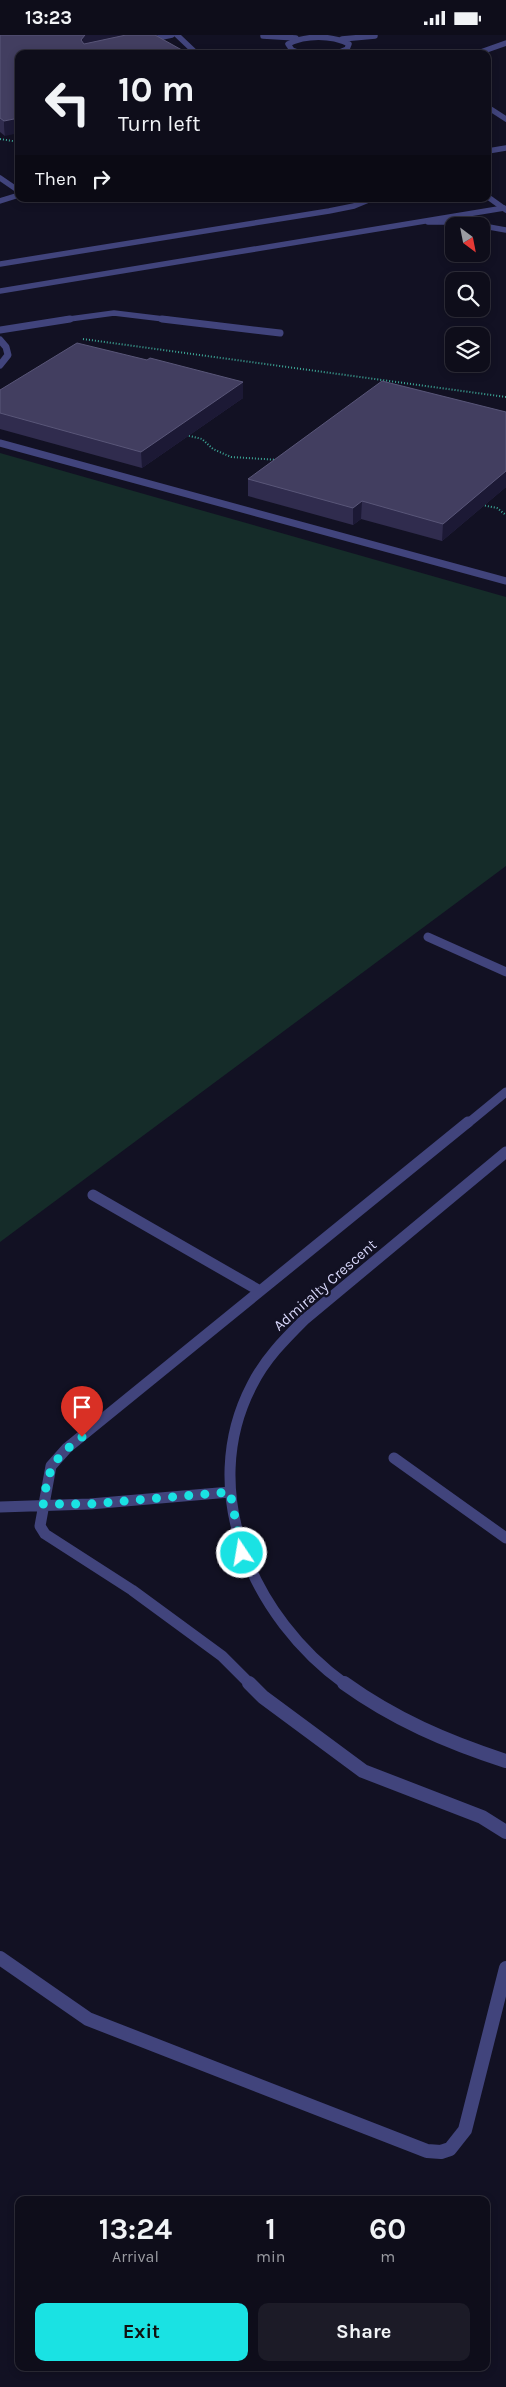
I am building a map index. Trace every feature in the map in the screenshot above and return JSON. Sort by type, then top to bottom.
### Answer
[{"type":"street","points":[[143,41],[172,35]]},
{"type":"street","points":[[177,35],[193,50]]},
{"type":"street","points":[[262,35],[296,38],[314,35],[342,39],[378,36]]},
{"type":"street","points":[[262,35],[288,44],[292,50]]},
{"type":"street","points":[[342,39],[349,43],[378,36]]},
{"type":"street","points":[[288,44],[296,38]]},
{"type":"street","points":[[345,50],[349,43]]},
{"type":"street","points":[[486,50],[506,43]]},
{"type":"street","points":[[491,109],[506,119]]},
{"type":"street","points":[[491,150],[506,148]]},
{"type":"street","points":[[0,178],[15,188]]},
{"type":"street","points":[[0,201],[15,196]]},
{"type":"street","points":[[491,199],[505,209]]},
{"type":"street","points":[[0,264],[335,210],[361,202]]},
{"type":"street","points":[[0,291],[505,209]]},
{"type":"street","points":[[428,222],[468,223],[506,230]]},
{"type":"street","points":[[0,330],[114,313],[280,333]]},
{"type":"street","points":[[0,340],[6,347],[8,355],[0,365]]},
{"type":"street","points":[[0,443],[506,581]]},
{"type":"street","points":[[428,937],[506,972]]},
{"type":"street","points":[[506,1092],[57,1458],[49,1472],[40,1526],[45,1534],[132,1590],[222,1656],[252,1687],[311,1734],[363,1771],[482,1817],[506,1832]]},
{"type":"street","name":"Admiralty Crescent","points":[[506,1152],[304,1319],[275,1350],[255,1381],[239,1413],[230,1457],[230,1492],[242,1553],[253,1581],[290,1634],[332,1676],[393,1717],[430,1735],[506,1761]]},
{"type":"street","points":[[92,1195],[260,1291]]},
{"type":"street","points":[[394,1459],[506,1538]]},
{"type":"street","points":[[0,1507],[43,1504],[90,1504],[230,1492]]},
{"type":"street","points":[[0,1958],[88,2019],[427,2151],[441,2153],[458,2145],[465,2130],[506,1967]]},
{"type":"path","points":[[0,139],[15,141]]},
{"type":"path","points":[[78,338],[506,397]]},
{"type":"path","points":[[180,434],[202,439],[213,449],[231,457],[284,461]]},
{"type":"path","points":[[476,503],[497,508],[506,515]]},
{"type":"green space","points":[[0,453],[506,597],[506,866],[0,1242]]},
{"type":"building","points":[[0,35],[85,35],[81,40],[84,44],[126,35],[155,35],[182,50],[15,50],[15,119],[4,121],[0,118]]},
{"type":"building","points":[[77,343],[147,360],[150,358],[243,382],[141,452],[0,413],[0,390]]},
{"type":"building","points":[[382,381],[506,412],[506,471],[443,524],[362,501],[353,508],[248,479]]},
{"type":"route","points":[[82,1437],[67,1448],[51,1466],[43,1504],[90,1504],[230,1492],[242,1553]]}]
